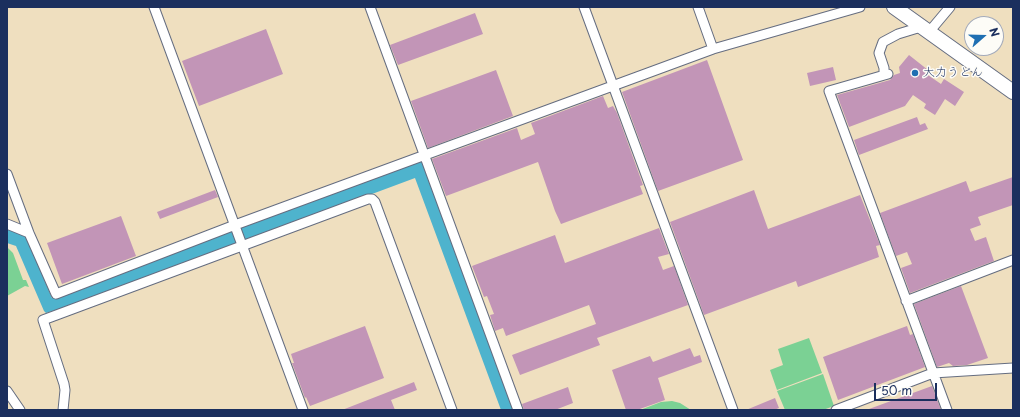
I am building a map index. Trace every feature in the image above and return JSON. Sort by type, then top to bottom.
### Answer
[{"type":"highway","points":[[894,7],[1013,92]]},
{"type":"street","points":[[154,7],[303,410]]},
{"type":"street","points":[[370,7],[518,410]]},
{"type":"street","points":[[584,7],[733,410]]},
{"type":"street","points":[[698,7],[713,49]]},
{"type":"street","points":[[7,174],[29,233],[56,294],[235,225],[713,49],[860,7]]},
{"type":"street","points":[[947,410],[829,91],[886,75],[879,53],[883,42],[898,34],[925,30],[950,7]]},
{"type":"street","points":[[63,410],[65,390],[64,384],[43,320],[368,199],[375,202],[452,410]]},
{"type":"street","points":[[7,224],[29,233]]},
{"type":"street","points":[[906,301],[1013,260]]},
{"type":"street","points":[[836,410],[933,373],[1013,368]]},
{"type":"street","points":[[7,391],[20,410]]},
{"type":"green space","points":[[7,247],[13,253],[23,280],[26,280],[29,287],[25,286],[7,296]]},
{"type":"green space","points":[[809,338],[822,373],[777,390],[770,370],[783,365],[778,349]]},
{"type":"green space","points":[[823,374],[834,406],[823,410],[785,410],[777,391]]},
{"type":"green space","points":[[672,401],[680,403],[691,410],[640,410],[661,402]]},
{"type":"water","points":[[420,160],[423,161],[516,410],[501,410],[415,178],[82,302],[81,301],[46,313],[16,246],[7,243],[7,229],[26,236],[52,298]]},
{"type":"building","points":[[475,13],[483,34],[398,65],[390,45]]},
{"type":"building","points":[[266,29],[283,74],[199,106],[182,61]]},
{"type":"building","points":[[909,55],[928,70],[925,73],[941,84],[944,79],[964,92],[955,106],[945,99],[935,115],[924,108],[926,104],[913,95],[905,106],[849,127],[837,95],[890,80],[894,75],[900,73],[899,67]]},
{"type":"building","points":[[707,60],[743,160],[658,191],[622,92]]},
{"type":"building","points":[[833,67],[836,80],[810,86],[807,73]]},
{"type":"building","points":[[496,70],[513,116],[428,148],[411,101]]},
{"type":"building","points":[[603,96],[608,108],[613,106],[617,113],[643,185],[640,186],[643,194],[561,224],[538,162],[446,196],[432,159],[517,128],[521,140],[535,134],[531,123]]},
{"type":"building","points":[[917,117],[920,125],[925,123],[928,129],[859,155],[854,140]]},
{"type":"building","points":[[1013,177],[1013,205],[978,217],[981,225],[970,229],[975,241],[986,237],[994,261],[910,293],[901,268],[912,264],[907,252],[896,256],[880,213],[966,181],[970,192]]},
{"type":"building","points":[[215,190],[218,197],[160,219],[157,212]]},
{"type":"building","points":[[754,190],[768,229],[860,195],[880,245],[876,246],[879,257],[798,287],[796,281],[704,315],[670,222]]},
{"type":"building","points":[[121,216],[136,256],[62,284],[47,243]]},
{"type":"building","points":[[659,228],[669,254],[658,257],[663,270],[674,266],[688,305],[597,338],[600,345],[520,375],[512,355],[596,324],[589,305],[506,336],[503,328],[495,331],[490,315],[494,314],[487,296],[484,297],[472,266],[555,235],[565,263]]},
{"type":"building","points":[[961,286],[988,358],[967,365],[953,366],[949,363],[937,367],[914,304]]},
{"type":"building","points":[[365,326],[384,378],[310,406],[306,397],[305,398],[292,363],[294,363],[291,354]]},
{"type":"building","points":[[907,326],[910,335],[913,334],[925,367],[838,400],[823,357]]},
{"type":"building","points":[[690,348],[694,357],[700,355],[702,362],[658,378],[665,400],[637,410],[626,410],[612,370],[650,356],[653,362]]},
{"type":"building","points":[[414,382],[417,390],[391,400],[395,410],[342,410]]},
{"type":"building","points":[[932,386],[941,410],[869,409]]},
{"type":"building","points":[[568,387],[573,403],[555,410],[524,410],[522,404]]},
{"type":"building","points":[[775,398],[779,408],[774,410],[746,410]]},
{"type":"place","name":"大力うどん","points":[[915,73]]}]
